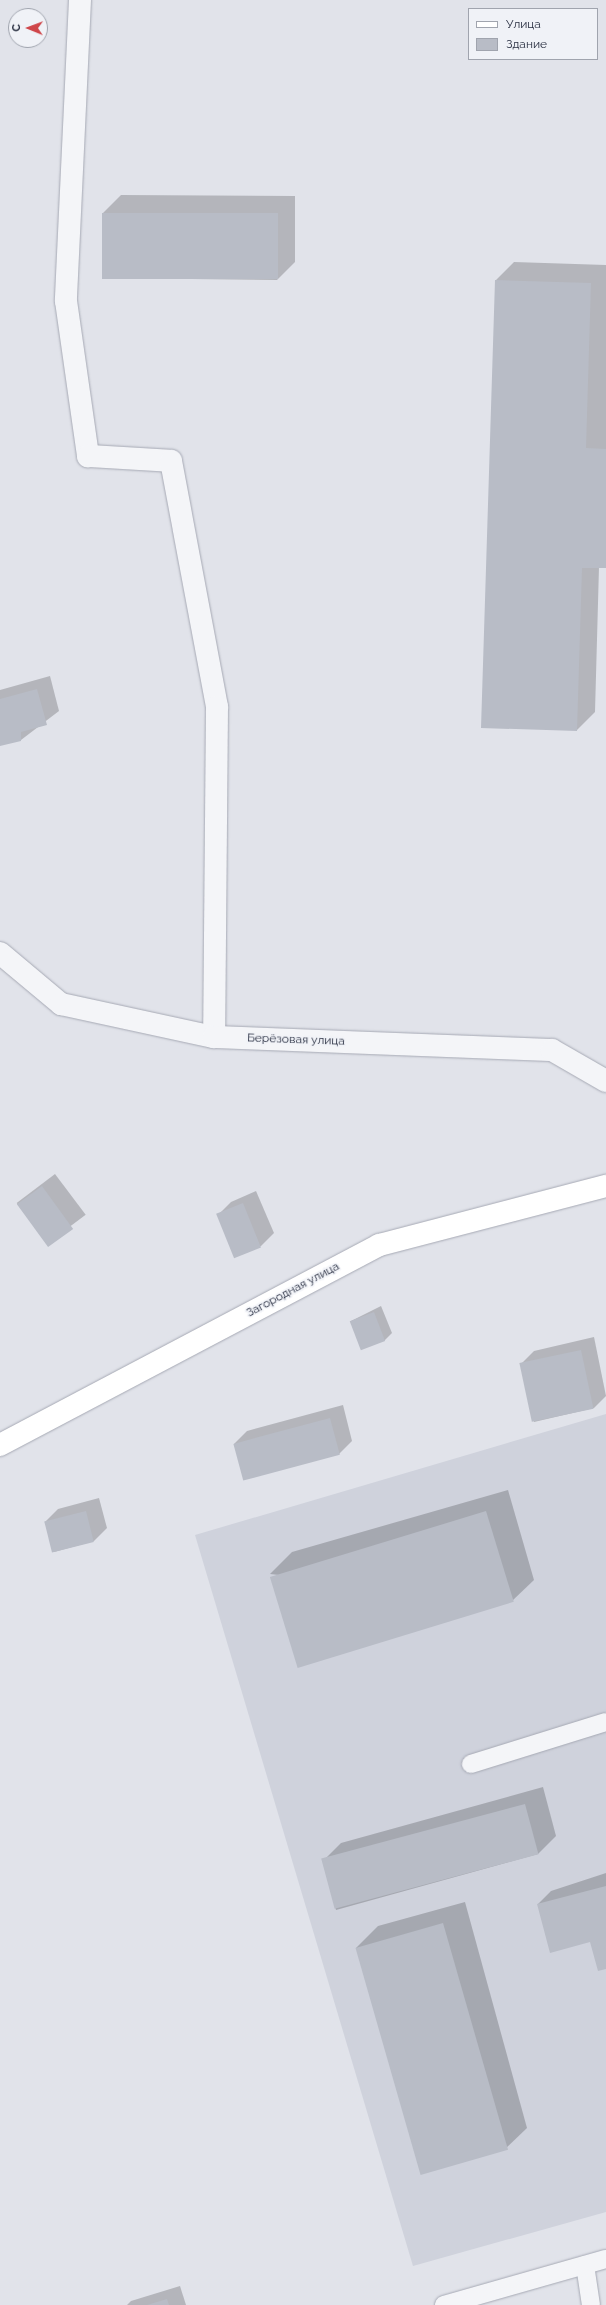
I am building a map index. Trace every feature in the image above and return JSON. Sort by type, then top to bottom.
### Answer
[{"type":"street","points":[[80,0],[67,309],[88,456],[171,461],[217,707],[214,1037]]},
{"type":"street","name":"Берёзовая улица","points":[[0,953],[62,1004],[214,1037],[552,1050],[606,1081]]},
{"type":"street","name":"Загородная улица","points":[[0,1445],[379,1245],[606,1186]]},
{"type":"lane","points":[[471,1764],[606,1722]]},
{"type":"lane","points":[[444,2305],[606,2260]]},
{"type":"lane","points":[[585,2266],[591,2305]]},
{"type":"shaded area","points":[[606,1414],[606,2212],[413,2266],[195,1535]]},
{"type":"building","points":[[102,213],[278,213],[278,279],[102,279]]},
{"type":"building","points":[[495,280],[591,283],[586,448],[606,449],[606,568],[582,568],[577,731],[481,728]]},
{"type":"building","points":[[37,689],[47,725],[21,732],[21,741],[0,746],[0,699]]},
{"type":"building","points":[[42,1186],[73,1229],[48,1247],[17,1204]]},
{"type":"building","points":[[243,1203],[261,1248],[234,1258],[216,1214]]},
{"type":"building","points":[[374,1312],[385,1341],[361,1350],[350,1321]]},
{"type":"building","points":[[581,1350],[593,1409],[532,1422],[519,1363]]},
{"type":"building","points":[[330,1418],[340,1455],[243,1481],[233,1444]]},
{"type":"building","points":[[86,1511],[94,1542],[52,1552],[44,1521]]},
{"type":"building","points":[[486,1511],[514,1602],[298,1668],[270,1577]]},
{"type":"building","points":[[525,1804],[538,1854],[335,1909],[321,1859]]},
{"type":"building","points":[[606,1886],[606,1969],[598,1971],[590,1942],[550,1953],[537,1904]]},
{"type":"building","points":[[443,1923],[508,2150],[421,2175],[356,1948]]},
{"type":"building","points":[[167,2299],[169,2305],[147,2305]]}]
